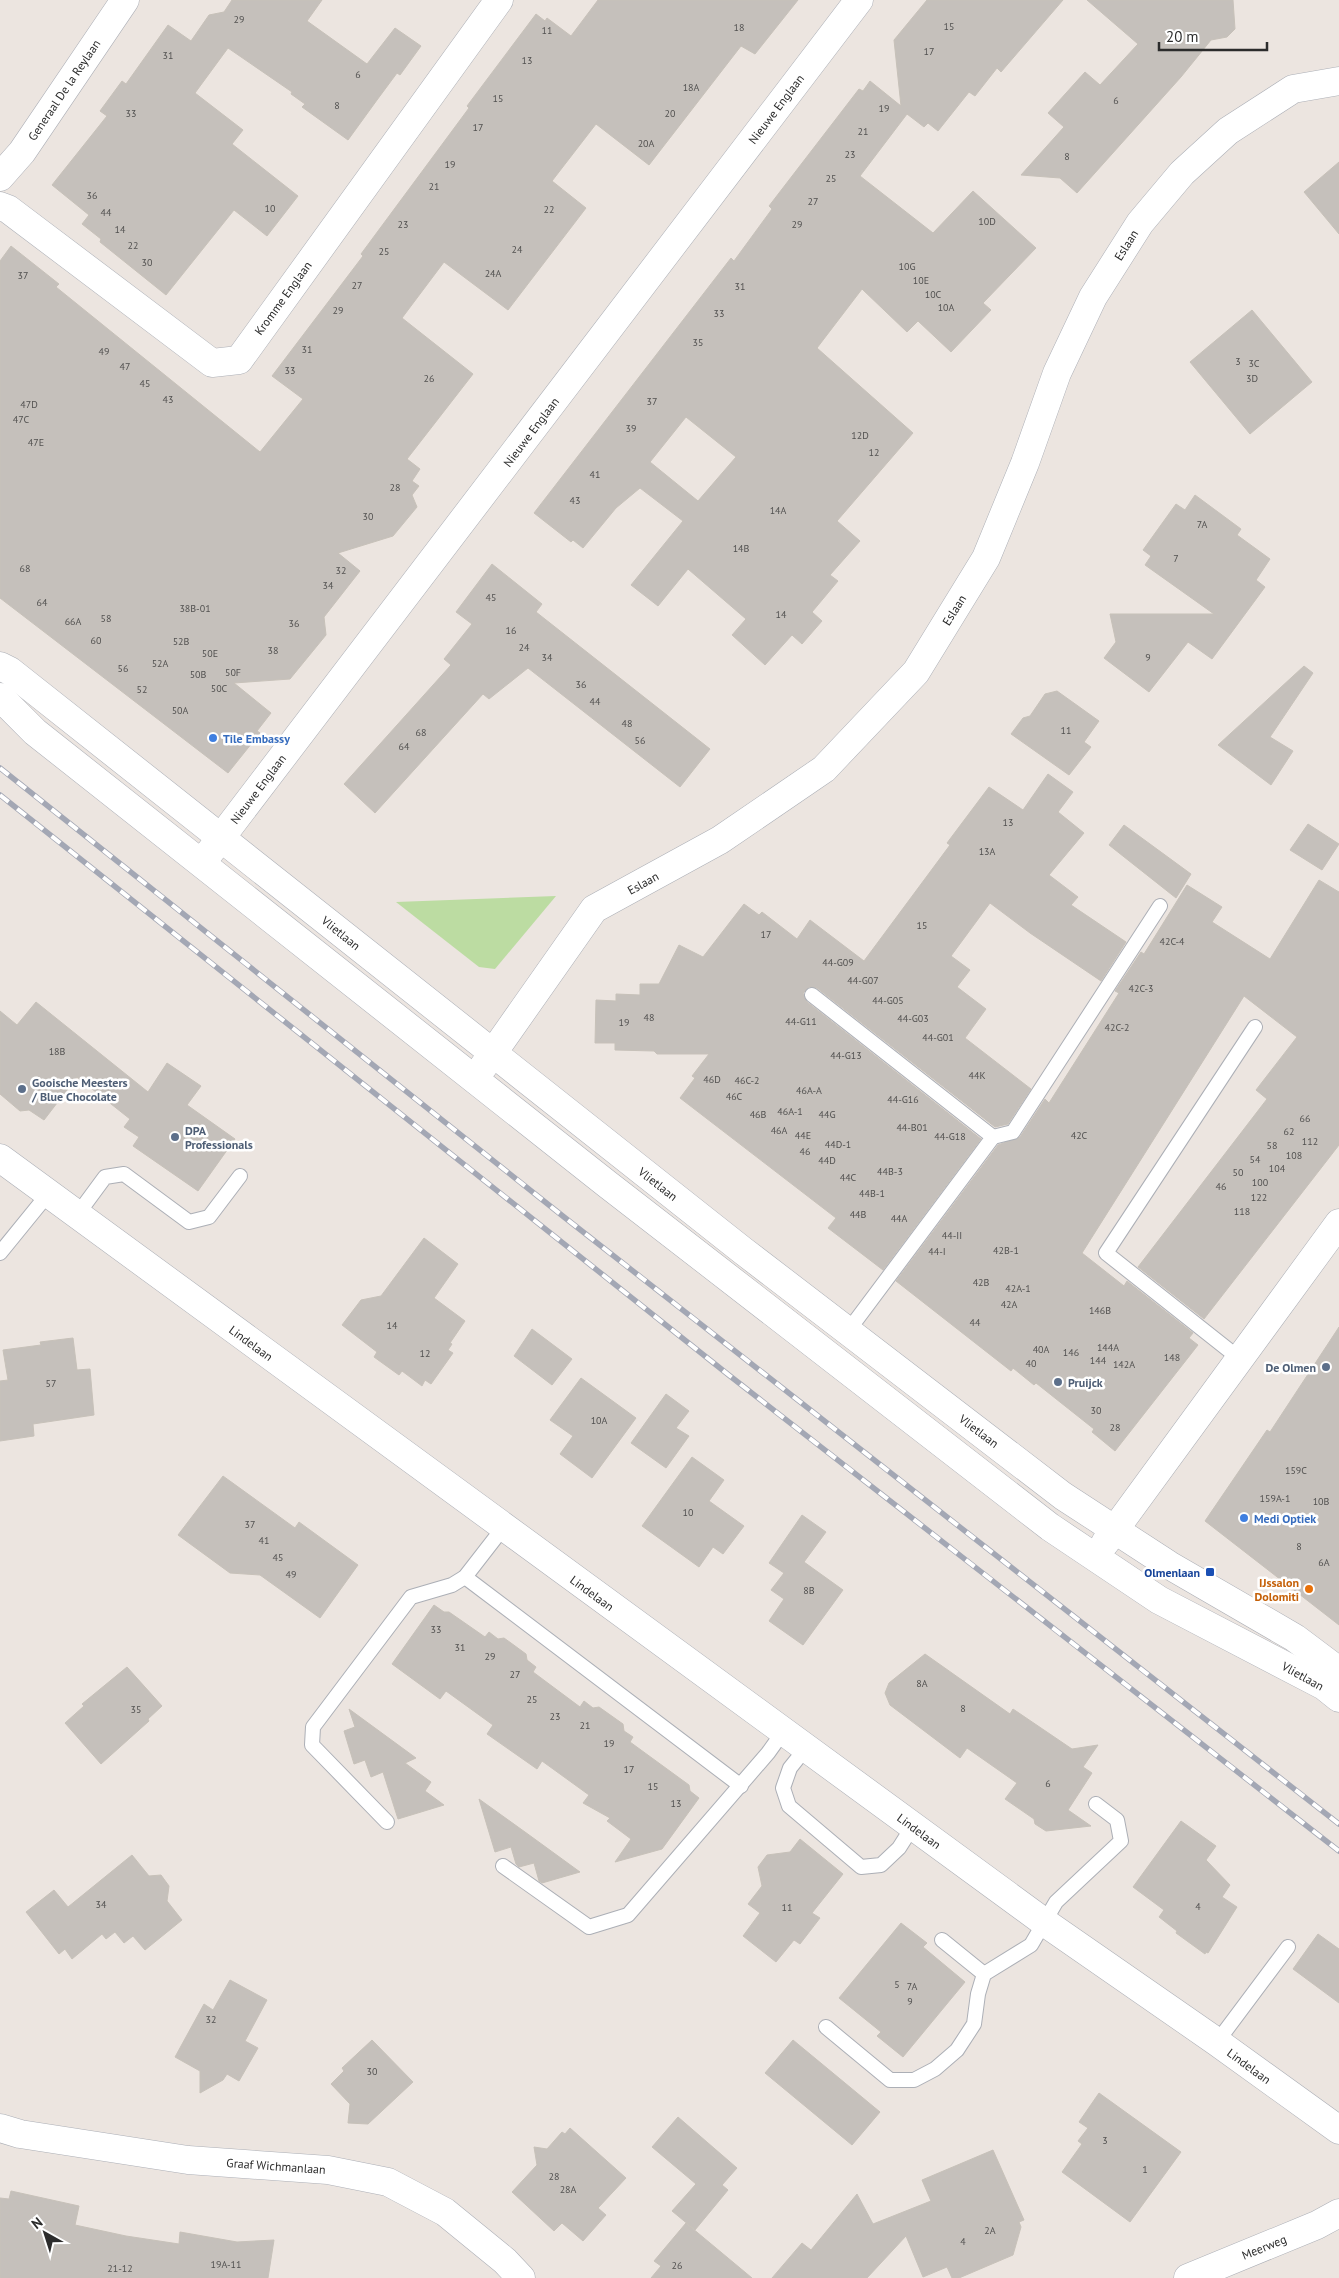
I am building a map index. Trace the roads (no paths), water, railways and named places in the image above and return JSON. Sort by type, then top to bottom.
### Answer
[{"type":"street","name":"Generaal De la Reylaan","points":[[0,178],[22,152],[125,0]]},
{"type":"street","name":"Kromme Englaan","points":[[4,207],[212,363],[239,360],[499,0]]},
{"type":"street","name":"Nieuwe Englaan","points":[[202,862],[859,0]]},
{"type":"street","name":"Eslaan","points":[[474,1079],[594,909],[720,840],[824,769],[916,672],[986,558],[1025,462],[1057,373],[1093,297],[1140,224],[1182,173],[1228,130],[1293,89],[1339,80]]},
{"type":"street","name":"Vlietlaan","points":[[0,666],[10,671],[492,1054],[1063,1496],[1169,1565],[1295,1638],[1339,1671]]},
{"type":"street","name":"Vlietlaan","points":[[0,697],[36,732],[474,1079],[1050,1527],[1159,1600],[1324,1686],[1339,1698]]},
{"type":"street","name":"Lindelaan","points":[[0,1158],[503,1528],[1044,1922],[1217,2042],[1339,2130]]},
{"type":"street","points":[[1095,1557],[1339,1223]]},
{"type":"street","name":"Graaf Wichmanlaan","points":[[0,2128],[20,2134],[188,2160],[328,2170],[388,2182],[445,2212],[505,2260],[521,2278]]},
{"type":"street","name":"Meerweg","points":[[1188,2278],[1317,2225],[1339,2213]]},
{"type":"lane","points":[[848,1331],[993,1137],[1014,1132],[1160,906]]},
{"type":"lane","points":[[812,995],[993,1137]]},
{"type":"lane","points":[[1240,1359],[1106,1253],[1255,1027]]},
{"type":"lane","points":[[77,1215],[105,1177],[124,1174],[189,1222],[209,1217],[240,1176]]},
{"type":"lane","points":[[0,1253],[48,1194]]},
{"type":"lane","points":[[388,1822],[312,1745],[313,1727],[411,1597],[452,1585],[465,1577],[503,1528]]},
{"type":"lane","points":[[465,1577],[740,1786]]},
{"type":"lane","points":[[503,1866],[589,1927],[628,1915],[768,1753],[783,1732]]},
{"type":"lane","points":[[806,1748],[790,1768],[783,1788],[789,1806],[861,1866],[881,1865],[899,1848],[912,1826]]},
{"type":"lane","points":[[826,2027],[890,2080],[914,2080],[936,2068],[957,2050],[974,2024],[978,1994],[984,1974],[1031,1945],[1056,1902],[1121,1841],[1117,1820],[1096,1804]]},
{"type":"lane","points":[[942,1940],[984,1974]]},
{"type":"lane","points":[[1217,2042],[1288,1947]]},
{"type":"railway","points":[[0,768],[564,1217],[1339,1824]]},
{"type":"railway","points":[[0,795],[730,1376],[1339,1851]]},
{"type":"place","name":"Tile Embassy","points":[[213,738]]},
{"type":"place","name":"Gooische Meesters / Blue Chocolate","points":[[22,1089]]},
{"type":"place","name":"DPA Professionals","points":[[175,1137]]},
{"type":"place","name":"De Olmen","points":[[1326,1367]]},
{"type":"place","name":"Pruijck","points":[[1058,1382]]},
{"type":"place","name":"Medi Optiek","points":[[1244,1518]]},
{"type":"place","name":"Olmenlaan","points":[[1210,1572]]},
{"type":"place","name":"IJssalon Dolomiti","points":[[1309,1589]]}]
